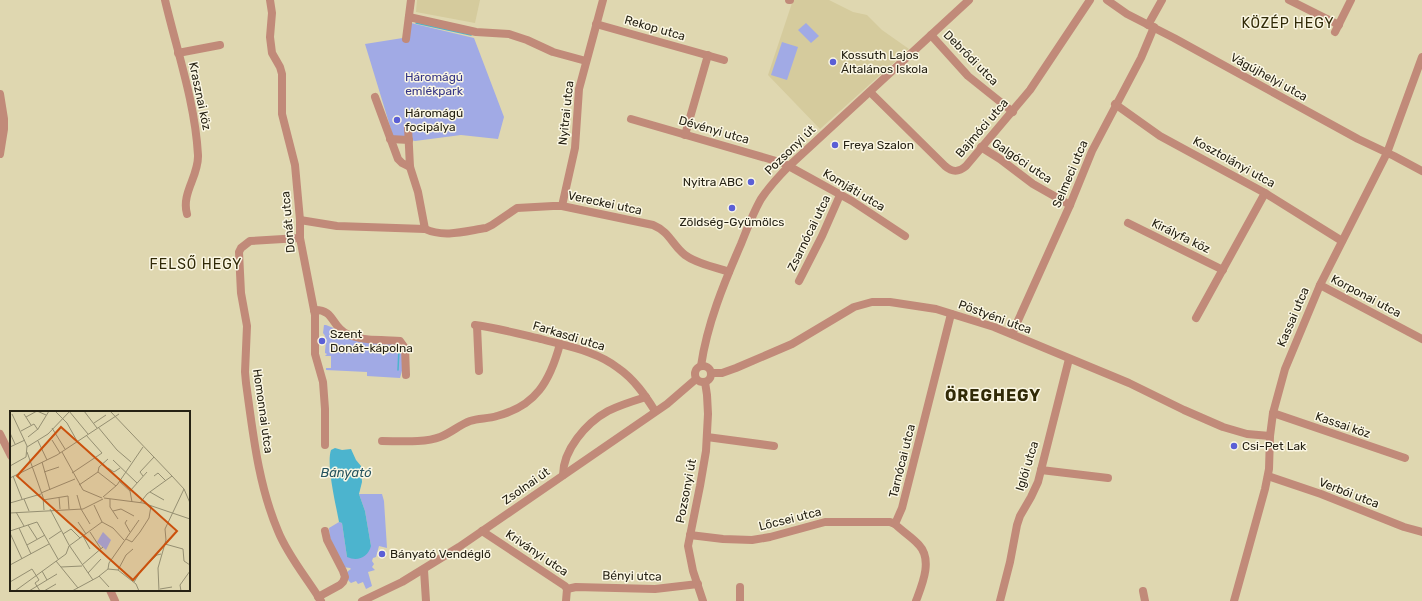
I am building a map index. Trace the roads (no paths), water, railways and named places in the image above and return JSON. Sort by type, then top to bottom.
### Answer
[{"type":"street","name":"Krasznai köz","points":[[165,0],[193,110],[197,145],[198,158],[196,170],[186,197],[185,207],[187,214]]},
{"type":"street","name":"Donát utca","points":[[270,0],[272,13],[270,36],[272,53],[280,67],[282,74],[282,114],[293,157],[300,220],[300,238],[314,310],[315,354],[325,395],[325,445]]},
{"type":"street","points":[[406,39],[411,0]]},
{"type":"street","name":"Nyitrai utca","points":[[562,206],[575,148],[578,89],[603,0]]},
{"type":"street","name":"Pozsonyi út","points":[[701,366],[711,321],[729,272],[761,200],[775,180],[969,0]]},
{"type":"street","name":"Bajmóci utca","points":[[870,92],[949,169],[953,171],[962,169],[1035,84],[1090,0]]},
{"type":"street","name":"Vágújhelyi utca","points":[[1106,0],[1127,14],[1351,135],[1422,171]]},
{"type":"street","name":"Selmeci utca","points":[[1012,334],[1070,205],[1092,151],[1141,58],[1151,26],[1162,0]]},
{"type":"street","points":[[1290,0],[1337,28],[1351,0]]},
{"type":"street","points":[[409,17],[476,32],[501,33],[519,36],[553,52],[586,61]]},
{"type":"street","name":"Rekop utca","points":[[596,24],[724,60]]},
{"type":"street","name":"Debrődi utca","points":[[931,35],[968,76],[1012,112]]},
{"type":"street","name":"Krasznai köz","points":[[178,53],[220,45]]},
{"type":"street","points":[[686,134],[708,56]]},
{"type":"street","name":"Kassai utca","points":[[1234,601],[1268,476],[1273,413],[1284,369],[1320,285],[1387,153],[1422,58]]},
{"type":"street","points":[[0,94],[4,119],[0,154]]},
{"type":"street","points":[[375,97],[398,159],[406,166],[410,167]]},
{"type":"street","name":"Kosztolányi utca","points":[[1116,104],[1160,136],[1265,193],[1342,241]]},
{"type":"street","name":"Dévényi utca","points":[[631,119],[777,160],[789,166]]},
{"type":"street","points":[[408,127],[410,167],[418,192],[425,229]]},
{"type":"street","points":[[390,139],[409,140]]},
{"type":"street","name":"Galgóci utca","points":[[981,147],[1000,159],[1033,184],[1070,205]]},
{"type":"street","name":"Komjáti utca","points":[[789,166],[840,195],[905,236]]},
{"type":"street","points":[[1196,318],[1265,193]]},
{"type":"street","name":"Zsarnócai utca","points":[[799,281],[822,236],[840,195]]},
{"type":"street","name":"Vereckei utca","points":[[300,220],[338,226],[425,229],[432,232],[456,233],[492,226],[517,208],[562,206],[653,225],[669,236],[685,255],[729,272]]},
{"type":"street","name":"Királyfa köz","points":[[1128,223],[1223,270]]},
{"type":"street","name":"Homonnai utca","points":[[300,238],[250,241],[245,244],[239,252],[239,273],[247,326],[246,383],[256,453],[263,483],[274,521],[284,544],[320,599]]},
{"type":"street","name":"Korponai utca","points":[[1320,285],[1422,340]]},
{"type":"street","name":"Pöstyéni utca","points":[[710,373],[722,372],[736,368],[792,344],[846,311],[868,303],[881,301],[890,302],[918,306],[994,327],[1129,383],[1223,427],[1247,434],[1270,436]]},
{"type":"street","points":[[314,310],[320,310],[328,313],[339,328],[347,334],[371,340],[400,341],[405,348],[406,375]]},
{"type":"street","name":"Tarnócai utca","points":[[895,524],[902,508],[951,314]]},
{"type":"street","name":"Farkasdi utca","points":[[480,371],[476,325],[504,330],[593,354],[611,363],[626,374],[646,397],[655,412]]},
{"type":"street","points":[[382,441],[403,442],[440,438],[469,422],[496,417],[515,410],[530,400],[546,382],[553,368],[560,344]]},
{"type":"street","name":"Iglói utca","points":[[1000,601],[1010,562],[1016,525],[1034,491],[1041,470],[1069,359]]},
{"type":"street","points":[[701,366],[706,367],[710,373],[710,378],[705,382],[700,382],[694,375],[696,370],[701,366]]},
{"type":"street","name":"Zsolnai út","points":[[362,601],[395,586],[424,570],[655,412],[696,379]]},
{"type":"street","name":"Pozsonyi út","points":[[704,601],[690,562],[688,546],[701,480],[707,437],[707,394],[705,382]]},
{"type":"street","points":[[563,475],[565,461],[570,450],[591,423],[607,411],[646,397]]},
{"type":"street","name":"Kassai köz","points":[[1273,413],[1405,458]]},
{"type":"street","points":[[1,437],[10,454]]},
{"type":"street","points":[[707,437],[774,446]]},
{"type":"street","points":[[1041,470],[1108,478]]},
{"type":"street","name":"Verbói utca","points":[[1268,476],[1321,494],[1404,527],[1422,532]]},
{"type":"street","name":"Lőcsei utca","points":[[690,535],[729,540],[752,540],[770,537],[826,522],[890,522],[895,524]]},
{"type":"street","points":[[895,524],[919,544],[924,554],[924,581],[916,601]]},
{"type":"street","points":[[320,599],[340,585],[345,577],[327,540],[325,531]]},
{"type":"street","name":"Kriványi utca","points":[[482,531],[565,586],[567,589],[566,601]]},
{"type":"street","points":[[424,570],[426,601]]},
{"type":"street","name":"Bényi utca","points":[[567,589],[576,587],[655,589],[698,584]]},
{"type":"street","points":[[740,587],[740,601]]},
{"type":"street","points":[[110,591],[115,601]]},
{"type":"street","points":[[1143,591],[1145,601]]},
{"type":"water","name":"Bányató","points":[[335,448],[342,450],[351,449],[356,460],[361,466],[362,482],[359,494],[365,511],[371,546],[368,553],[359,559],[347,557],[342,523],[339,522],[330,465],[331,450]]},
{"type":"waterway","points":[[416,23],[471,35]]},
{"type":"waterway","points":[[398,370],[399,349]]},
{"type":"place","name":"Kossuth Lajos Általános Iskola","points":[[833,62]]},
{"type":"place","name":"Háromágú focipálya","points":[[397,120]]},
{"type":"place","name":"Freya Szalon","points":[[835,145]]},
{"type":"place","name":"Nyitra ABC","points":[[751,182]]},
{"type":"place","name":"Zöldség-Gyümölcs","points":[[732,208]]},
{"type":"place","name":"Szent Donát-kápolna","points":[[322,341]]},
{"type":"place","name":"Csi-Pet Lak","points":[[1234,446]]},
{"type":"place","name":"Bányató Vendéglő","points":[[382,554]]},
{"type":"district","name":"KÖZÉP HEGY","points":[[1288,23]]},
{"type":"district","name":"FELSŐ HEGY","points":[[196,264]]},
{"type":"district","name":"ÖREGHEGY","points":[[993,395]]},
{"type":"park label","name":"Háromágú emlékpark","points":[[434,84]]}]
